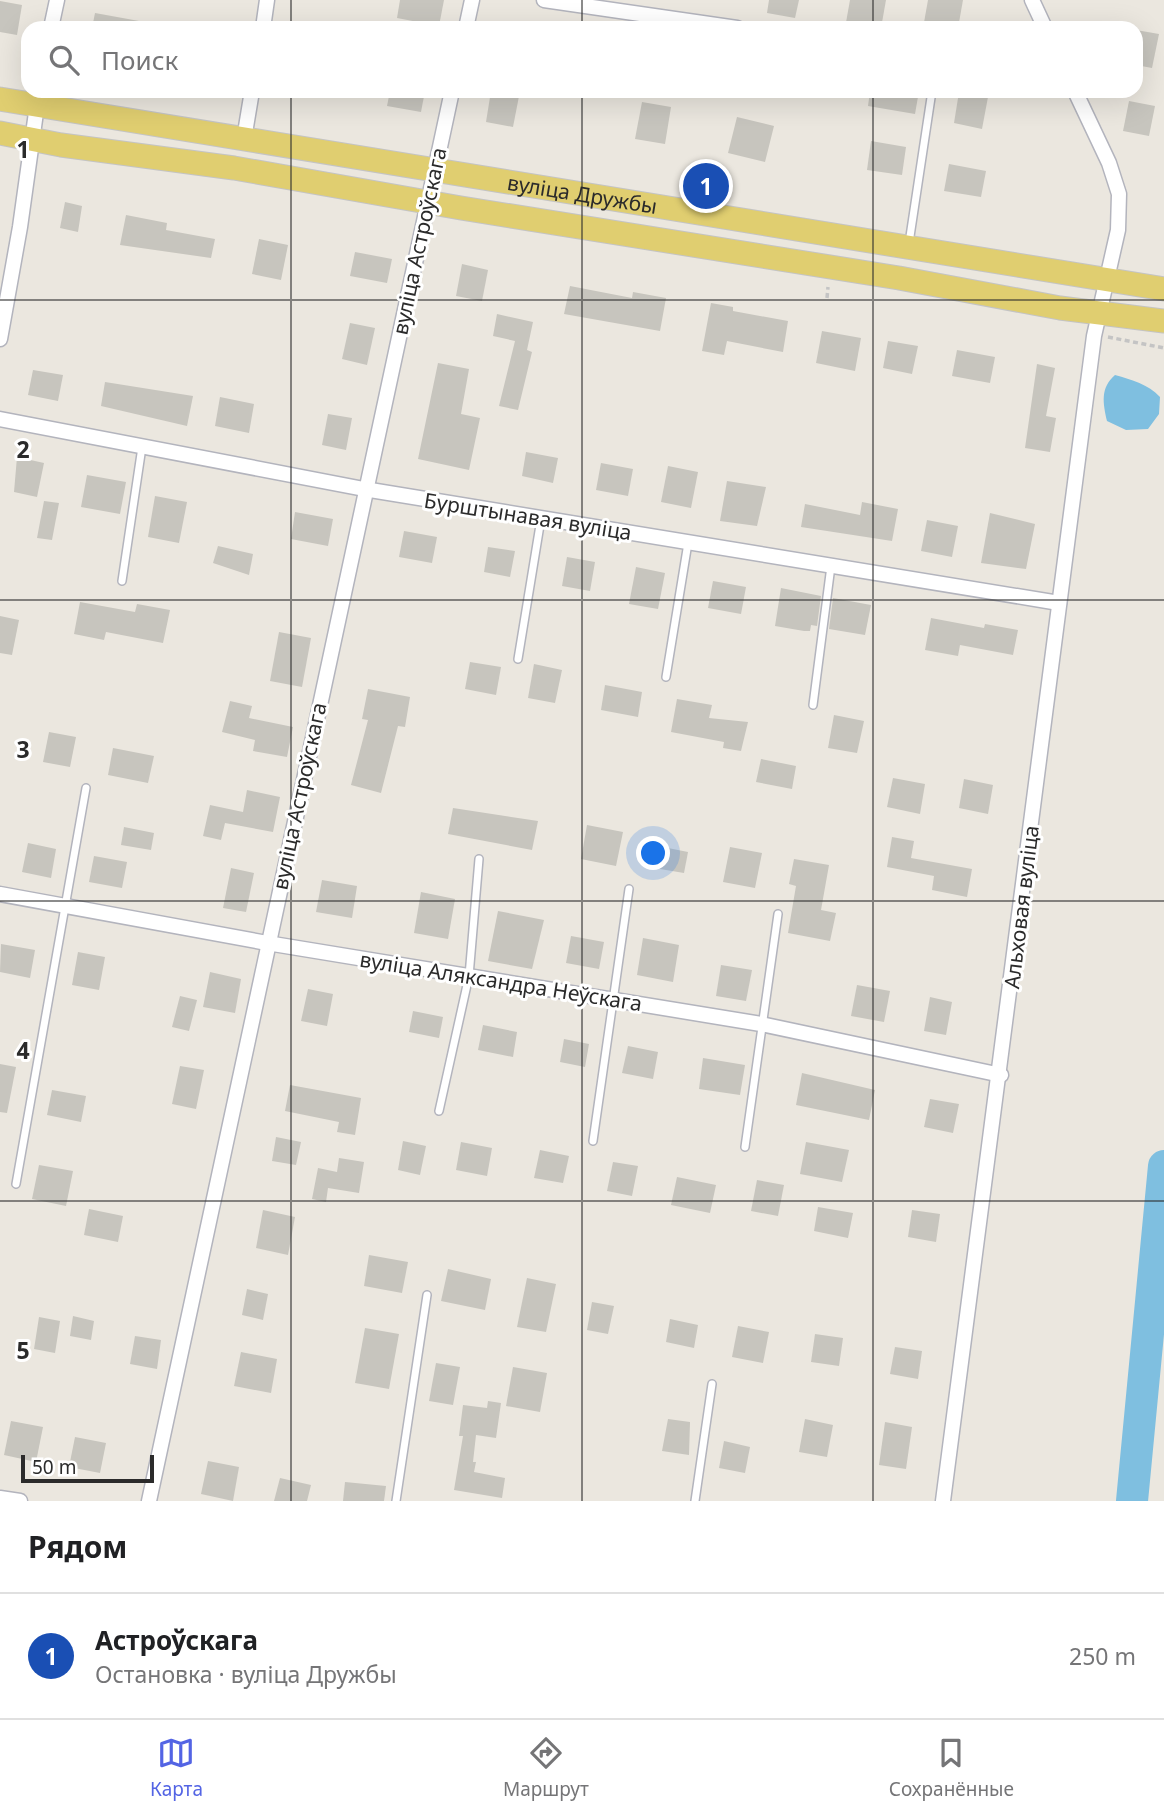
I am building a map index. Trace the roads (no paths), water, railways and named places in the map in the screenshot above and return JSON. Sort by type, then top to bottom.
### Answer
[{"type":"main road","name":"вуліца Дружбы","points":[[0,99],[38,98],[233,137],[1164,289]]},
{"type":"main road","points":[[0,119],[26,119],[38,98]]},
{"type":"main road","points":[[31,140],[43,123],[53,120],[157,136],[233,137]]},
{"type":"main road","name":"вуліца Дружбы","points":[[0,133],[31,140],[234,168],[1099,313],[1164,321]]},
{"type":"main road","points":[[234,168],[314,170],[412,184],[427,178],[435,169]]},
{"type":"main road","points":[[427,201],[443,187],[452,185],[531,197],[632,203]]},
{"type":"main road","points":[[899,278],[995,283],[1083,297],[1098,290],[1104,281]]},
{"type":"main road","points":[[1099,313],[1114,297],[1128,294],[1164,300]]},
{"type":"street","points":[[52,21],[57,0]]},
{"type":"street","points":[[264,21],[267,0]]},
{"type":"street","points":[[468,21],[472,0]]},
{"type":"street","points":[[544,0],[689,21]]},
{"type":"street","points":[[1032,0],[1042,21]]},
{"type":"street","points":[[0,339],[20,227],[38,98]]},
{"type":"street","points":[[233,137],[249,98]]},
{"type":"street","name":"вуліца Астроўскага","points":[[149,1501],[450,98]]},
{"type":"street","name":"Альховая вуліца","points":[[943,1501],[1001,1075],[1059,603],[1104,281],[1118,230],[1119,194],[1109,163],[1078,98]]},
{"type":"street","name":"Бурштынавая вуліца","points":[[0,419],[365,489],[1059,603]]},
{"type":"street","name":"вуліца Аляксандра Неўскага","points":[[0,894],[267,943],[761,1024],[1001,1075]]},
{"type":"street","points":[[0,1498],[20,1501]]},
{"type":"lane","points":[[909,248],[931,98]]},
{"type":"lane","points":[[122,582],[142,446]]},
{"type":"lane","points":[[518,659],[541,518]]},
{"type":"lane","points":[[666,677],[688,542]]},
{"type":"lane","points":[[813,705],[831,566]]},
{"type":"lane","points":[[16,1184],[86,788]]},
{"type":"lane","points":[[439,1111],[469,976],[479,859]]},
{"type":"lane","points":[[593,1141],[629,889]]},
{"type":"lane","points":[[746,1147],[778,914]]},
{"type":"lane","points":[[396,1501],[427,1295]]},
{"type":"lane","points":[[695,1501],[712,1384]]},
{"type":"water","points":[[1115,375],[1145,386],[1160,397],[1159,414],[1148,429],[1126,430],[1107,421],[1105,391]]},
{"type":"waterway","points":[[1132,1501],[1164,1166]]},
{"type":"place","name":"Астроўскага","points":[[706,186]]}]
